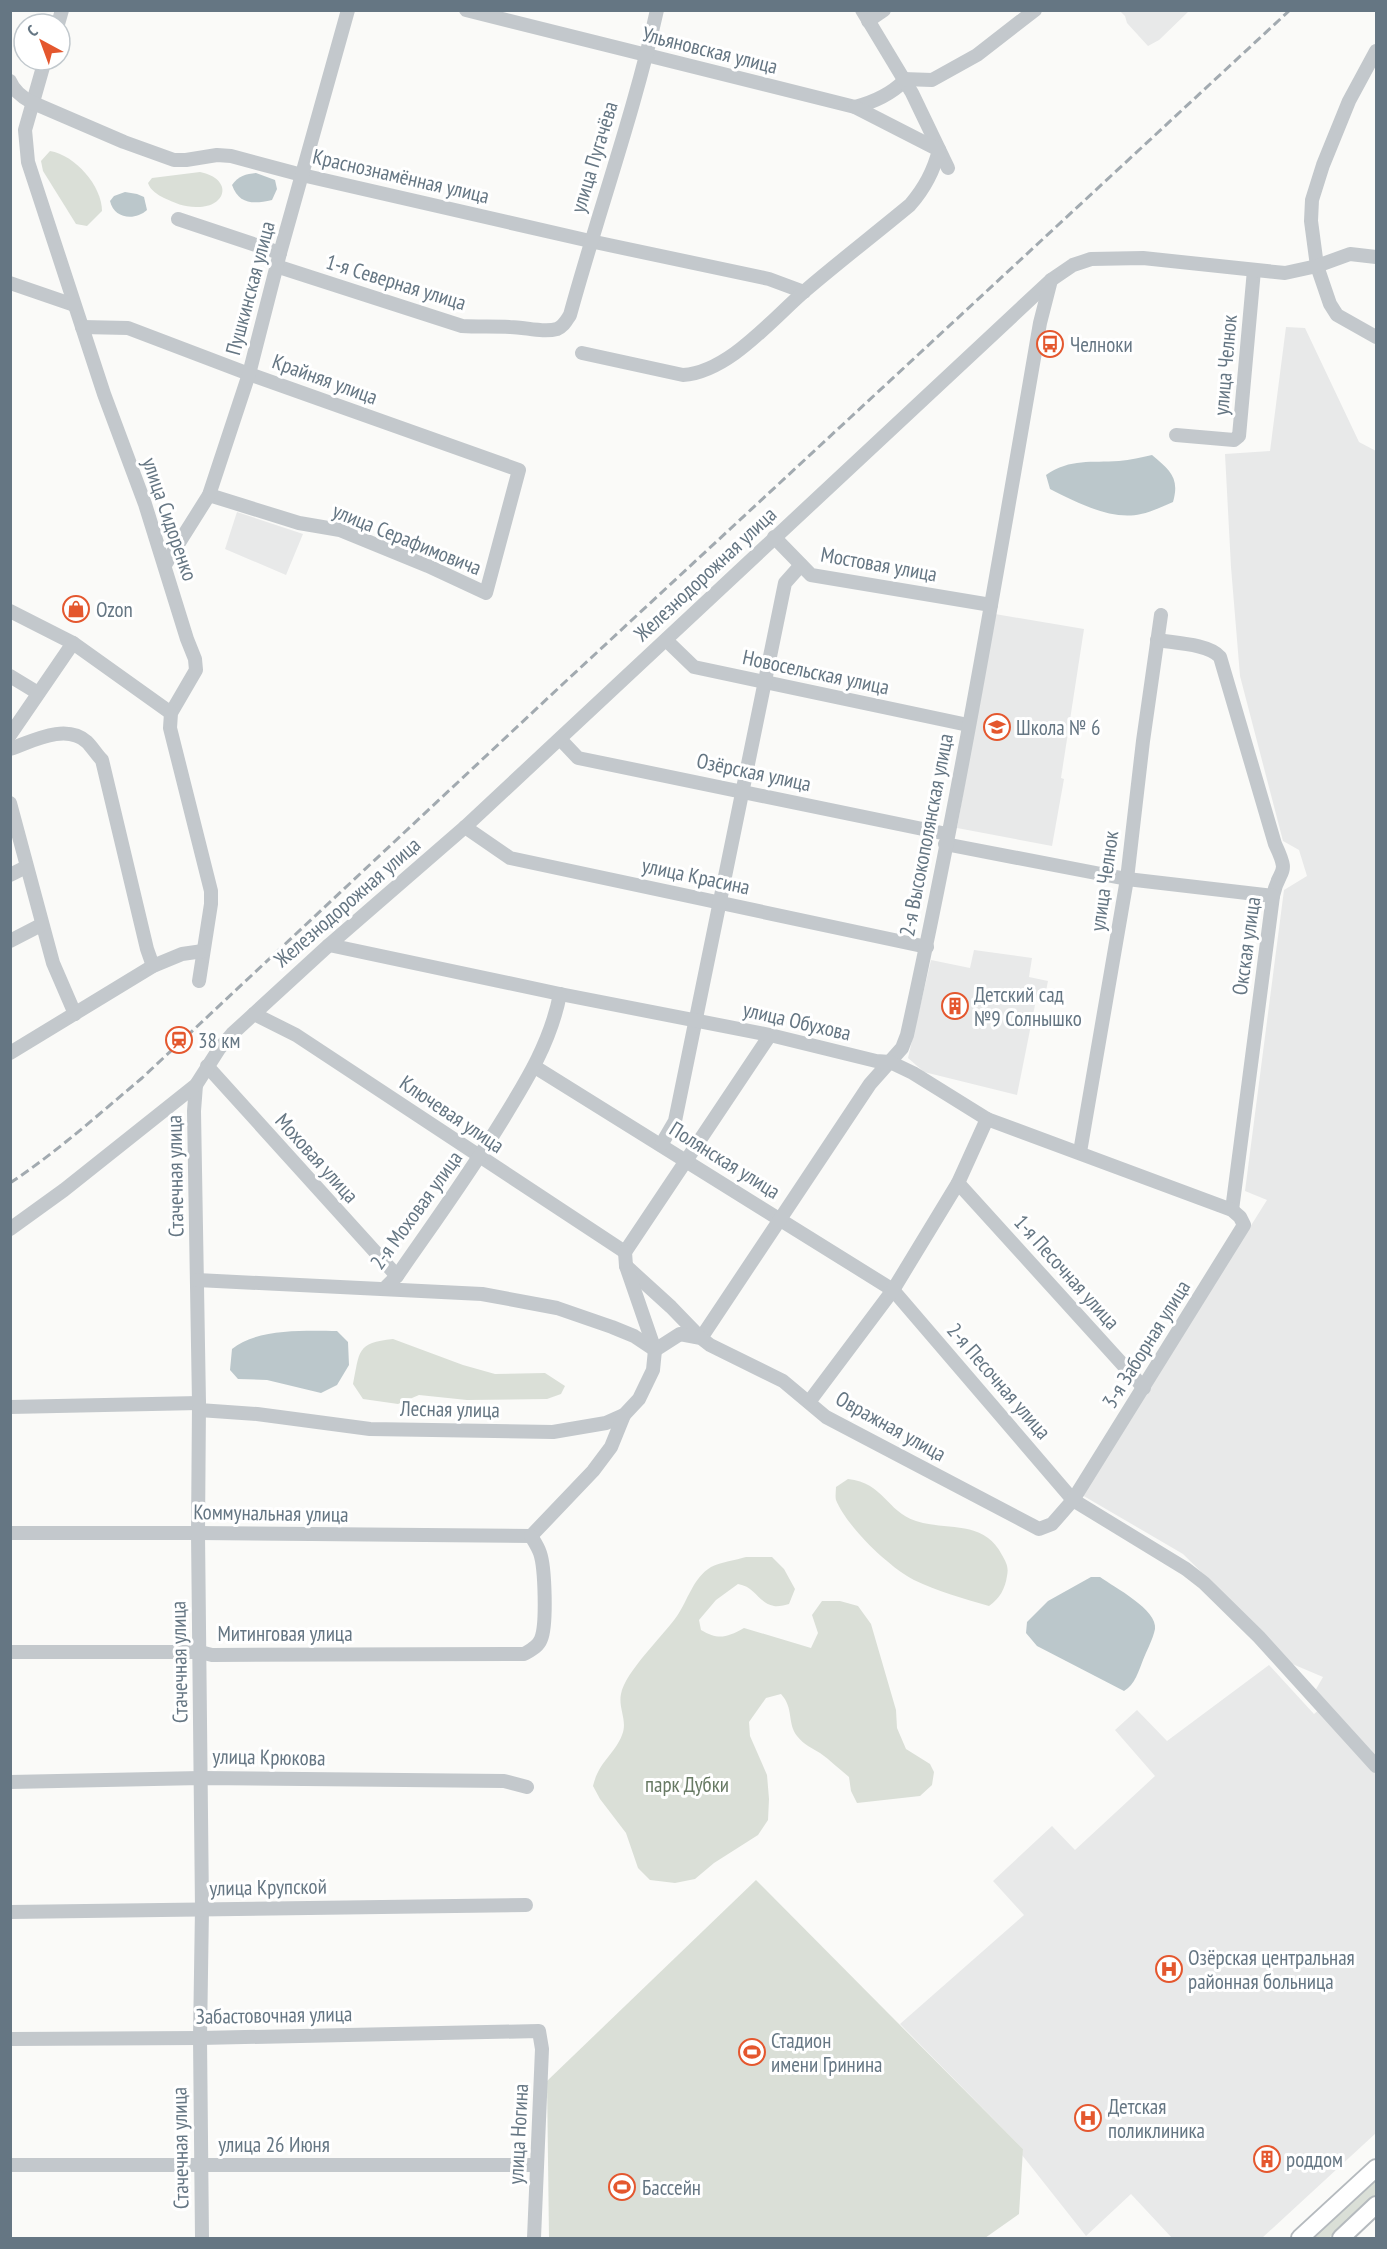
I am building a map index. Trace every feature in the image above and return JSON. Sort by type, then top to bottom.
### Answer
[{"type":"main road","points":[[1300,2238],[1377,2168]]},
{"type":"main road","points":[[1341,2238],[1377,2205]]},
{"type":"street","name":"Пушкинская улица","points":[[165,565],[209,495],[249,374],[278,260],[348,10]]},
{"type":"street","name":"Ульяновская улица","points":[[466,10],[855,107],[939,150]]},
{"type":"street","name":"улица Пугачёва","points":[[570,315],[590,241],[647,56],[657,10]]},
{"type":"street","points":[[884,10],[865,16],[904,80],[948,168]]},
{"type":"street","points":[[855,107],[877,101],[896,89],[904,80],[932,80],[977,55],[1035,10]]},
{"type":"street","points":[[1377,51],[1349,101],[1323,165],[1312,200],[1311,221],[1317,266],[1330,304],[1337,315],[1377,337]]},
{"type":"street","name":"улица Сидоренко","points":[[41,72],[25,130],[25,149],[34,185],[165,565],[195,659],[196,670],[171,713]]},
{"type":"street","points":[[11,85],[22,97],[31,102]]},
{"type":"street","name":"Краснознамённая улица","points":[[31,102],[124,142],[174,160],[217,155],[231,156],[303,175],[590,241],[769,279],[804,292]]},
{"type":"street","points":[[10,150],[25,149]]},
{"type":"street","points":[[582,353],[682,375],[695,374],[708,368],[749,343],[804,292],[910,205],[935,166],[939,150]]},
{"type":"street","name":"1-я Северная улица","points":[[178,219],[278,260],[462,326],[557,329],[564,325],[570,315]]},
{"type":"street","name":"Железнодорожная улица","points":[[10,1229],[64,1190],[196,1085],[219,1049],[254,1014],[560,740],[774,537],[1051,280],[1073,265],[1091,259],[1143,258],[1285,273],[1317,266],[1350,254],[1376,256]]},
{"type":"street","name":"улица Челнок","points":[[1176,435],[1234,440],[1239,436],[1254,270]]},
{"type":"street","name":"2-я Высокополянская улица","points":[[701,1338],[870,1084],[902,1048],[907,1035],[927,946],[991,605],[1040,323],[1051,280]]},
{"type":"street","points":[[10,283],[74,305]]},
{"type":"street","name":"Крайняя улица","points":[[82,327],[128,328],[249,374],[519,470],[486,593]]},
{"type":"street","name":"улица Серафимовича","points":[[209,495],[299,523],[340,530],[428,566],[486,593]]},
{"type":"street","name":"Мостовая улица","points":[[774,537],[811,576],[991,605]]},
{"type":"street","points":[[661,1146],[675,1121],[785,583],[801,565]]},
{"type":"street","points":[[10,611],[73,643],[171,713],[170,728],[211,891],[199,981]]},
{"type":"street","name":"улица Челнок","points":[[1080,1152],[1127,879],[1161,615]]},
{"type":"street","name":"Новосельская улица","points":[[666,640],[694,667],[968,726]]},
{"type":"street","name":"Окская улица","points":[[1157,640],[1206,648],[1215,651],[1220,657],[1275,844],[1284,865],[1283,874],[1275,885],[1232,1210]]},
{"type":"street","points":[[10,735],[73,643]]},
{"type":"street","points":[[10,676],[38,693]]},
{"type":"street","points":[[10,749],[57,733],[71,734],[86,741],[102,760],[153,966]]},
{"type":"street","name":"Озёрская улица","points":[[560,740],[578,758],[742,792],[1127,879],[1274,896]]},
{"type":"street","points":[[10,803],[53,963],[75,1014]]},
{"type":"street","name":"улица Красина","points":[[465,827],[510,858],[927,946]]},
{"type":"street","points":[[10,875],[27,867]]},
{"type":"street","points":[[10,941],[41,924]]},
{"type":"street","name":"улица Обухова","points":[[329,945],[560,994],[770,1035],[890,1062],[913,1073],[987,1119],[1232,1210]]},
{"type":"street","points":[[10,1053],[153,966],[182,954],[203,951]]},
{"type":"street","name":"2-я Моховая улица","points":[[384,1289],[396,1276],[479,1157],[535,1067],[556,1013],[560,994]]},
{"type":"street","name":"Ключевая улица","points":[[254,1014],[296,1035],[479,1157],[625,1259],[701,1338]]},
{"type":"street","points":[[531,1536],[593,1471],[610,1447],[624,1415],[639,1399],[653,1370],[655,1350],[625,1259],[686,1161],[770,1035]]},
{"type":"street","name":"Моховая улица","points":[[207,1066],[396,1276]]},
{"type":"street","name":"Полянская улица","points":[[535,1067],[893,1290]]},
{"type":"street","name":"Стачечная улица","points":[[196,1085],[194,1111],[199,1406],[202,2238]]},
{"type":"street","points":[[809,1402],[893,1290],[958,1183],[987,1119]]},
{"type":"street","name":"1-я Песочная улица","points":[[958,1183],[1144,1388]]},
{"type":"street","name":"3-я Заборная улица","points":[[1073,1500],[1244,1225],[1240,1217],[1232,1210]]},
{"type":"street","points":[[197,1280],[482,1294],[557,1308],[634,1336],[655,1350]]},
{"type":"street","name":"2-я Песочная улица","points":[[893,1290],[1073,1500],[1186,1569],[1203,1583],[1259,1637],[1377,1766]]},
{"type":"street","points":[[655,1350],[680,1334],[701,1338]]},
{"type":"street","name":"Овражная улица","points":[[701,1338],[710,1345],[783,1381],[826,1417],[1040,1529],[1052,1524],[1073,1500]]},
{"type":"street","name":"Лесная улица","points":[[10,1407],[199,1406],[370,1429],[553,1432],[606,1423],[624,1415]]},
{"type":"street","name":"Коммунальная улица","points":[[10,1533],[531,1536]]},
{"type":"street","name":"Митинговая улица","points":[[10,1652],[200,1652],[212,1655],[524,1654],[535,1648],[541,1640],[544,1628],[544,1571],[540,1552],[531,1536]]},
{"type":"street","name":"улица Крюкова","points":[[10,1782],[201,1778],[504,1781],[527,1787]]},
{"type":"street","name":"улица Крупской","points":[[10,1912],[526,1905]]},
{"type":"street","name":"Забастовочная улица","points":[[10,2039],[200,2038],[539,2031]]},
{"type":"street","name":"улица Ногина","points":[[534,2238],[542,2049],[539,2031]]},
{"type":"street","name":"улица 26 Июня","points":[[10,2165],[537,2165]]},
{"type":"shaded area","points":[[1120,11],[1189,11],[1159,40],[1148,46],[1127,23]]},
{"type":"shaded area","points":[[256,173],[275,180],[277,189],[272,200],[248,202],[235,192],[232,185],[237,179]]},
{"type":"shaded area","points":[[125,192],[144,197],[147,210],[131,217],[116,212],[110,201],[114,196]]},
{"type":"shaded area","points":[[1286,327],[1305,328],[1359,442],[1376,451],[1376,1762],[1315,1691],[1323,1677],[1290,1663],[1268,1638],[1183,1554],[1082,1495],[1267,1200],[1245,1191],[1284,890],[1307,876],[1299,850],[1283,841],[1240,676],[1225,454],[1270,451]]},
{"type":"shaded area","points":[[1152,455],[1172,475],[1175,494],[1173,502],[1141,514],[1118,515],[1094,509],[1050,489],[1046,475],[1073,464],[1119,461]]},
{"type":"shaded area","points":[[237,512],[303,534],[286,575],[225,549]]},
{"type":"shaded area","points":[[995,614],[1084,629],[1061,778],[1064,779],[1052,846],[957,828]]},
{"type":"shaded area","points":[[974,950],[1032,958],[1029,977],[1048,981],[1046,991],[1038,990],[1017,1095],[924,1072],[908,1058],[931,960],[970,968]]},
{"type":"shaded area","points":[[337,1331],[348,1342],[349,1365],[337,1385],[321,1393],[267,1380],[238,1379],[230,1370],[232,1349],[255,1337],[282,1332]]},
{"type":"shaded area","points":[[1091,1577],[1100,1577],[1124,1593],[1143,1607],[1154,1622],[1154,1633],[1138,1673],[1131,1685],[1124,1691],[1037,1646],[1026,1633],[1027,1622],[1048,1601]]},
{"type":"shaded area","name":"Озёрская центральная районная больница","points":[[1269,1665],[1314,1714],[1321,1708],[1376,1770],[1376,2133],[1262,2238],[1172,2238],[1131,2194],[1086,2236],[1022,2155],[1023,2149],[900,2024],[1024,1915],[993,1881],[1052,1826],[1075,1850],[1155,1776],[1115,1730],[1137,1710],[1167,1741]]},
{"type":"green space","points":[[50,151],[77,165],[92,182],[97,192],[102,211],[87,226],[76,224],[43,171],[41,161]]},
{"type":"green space","points":[[200,172],[211,176],[222,186],[220,198],[206,206],[192,207],[176,203],[157,194],[148,183],[152,178]]},
{"type":"green space","points":[[393,1339],[463,1365],[495,1374],[545,1373],[565,1386],[561,1394],[547,1399],[467,1400],[419,1395],[398,1404],[363,1399],[353,1384],[359,1356],[366,1346],[372,1343]]},
{"type":"green space","points":[[848,1479],[870,1486],[898,1511],[916,1521],[963,1528],[985,1536],[994,1544],[1007,1567],[1005,1585],[996,1600],[989,1606],[951,1594],[914,1580],[893,1566],[859,1534],[841,1511],[836,1500],[836,1487]]},
{"type":"green space","name":"парк Дубки","points":[[746,1557],[772,1557],[784,1569],[795,1589],[789,1604],[774,1606],[764,1602],[749,1588],[738,1584],[716,1600],[699,1620],[701,1630],[722,1636],[744,1628],[811,1648],[818,1633],[812,1615],[822,1601],[840,1601],[858,1606],[871,1624],[896,1710],[897,1728],[906,1749],[930,1764],[934,1772],[932,1785],[920,1796],[857,1803],[851,1791],[849,1777],[797,1736],[792,1726],[788,1705],[781,1694],[766,1698],[749,1722],[750,1736],[767,1775],[768,1820],[758,1835],[714,1863],[695,1879],[675,1883],[650,1880],[638,1868],[626,1833],[593,1786],[599,1770],[619,1742],[624,1730],[621,1694],[629,1675],[677,1616],[700,1577],[715,1565]]},
{"type":"green space","name":"Стадион имени Гринина","points":[[756,1880],[1023,2149],[1019,2214],[985,2238],[549,2238],[547,2081]]},
{"type":"green space","points":[[1376,2181],[1376,2195],[1329,2238],[1313,2238]]},
{"type":"railway","points":[[10,1183],[61,1146],[142,1078],[565,682],[1290,10]]},
{"type":"place","name":"Челноки","points":[[1050,344]]},
{"type":"place","name":"Ozon","points":[[76,609]]},
{"type":"place","name":"Школа № 6","points":[[997,727]]},
{"type":"place","name":"Детский сад №9 Солнышко","points":[[955,1006]]},
{"type":"place","name":"38 км","points":[[179,1040]]},
{"type":"place","name":"Озёрская центральная районная больница","points":[[1169,1969]]},
{"type":"place","name":"Стадион имени Гринина","points":[[752,2052]]},
{"type":"place","name":"Детская поликлиника","points":[[1088,2118]]},
{"type":"place","name":"роддом","points":[[1267,2159]]},
{"type":"place","name":"Бассейн","points":[[622,2187]]}]
